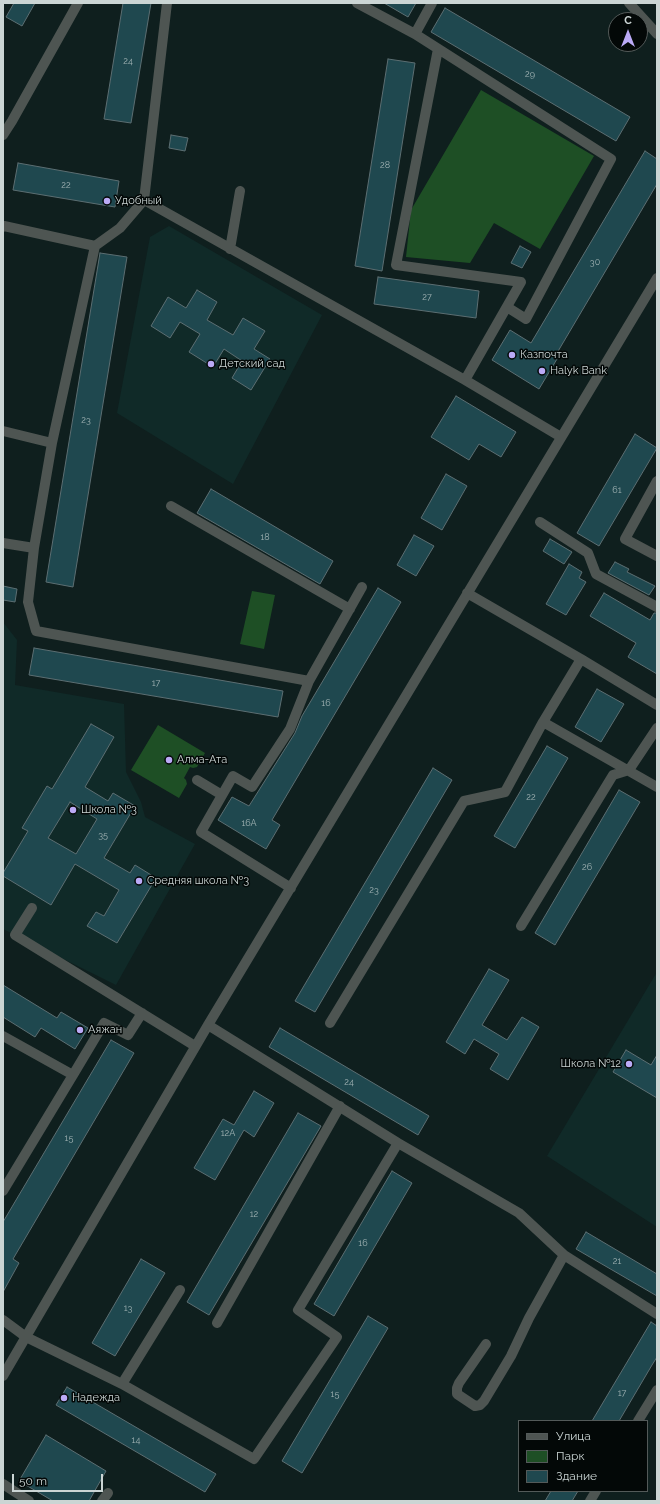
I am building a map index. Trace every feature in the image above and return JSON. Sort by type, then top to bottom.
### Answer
[{"type":"street","points":[[3,135],[78,3]]},
{"type":"street","points":[[167,3],[144,200],[120,228],[95,246],[52,443],[34,548],[28,602],[36,631],[309,682]]},
{"type":"street","points":[[357,3],[415,34],[611,159],[526,319],[507,307]]},
{"type":"street","points":[[415,34],[432,3]]},
{"type":"street","points":[[630,3],[657,34]]},
{"type":"street","points":[[438,49],[396,264],[521,282],[465,380]]},
{"type":"street","points":[[230,249],[240,191]]},
{"type":"street","points":[[144,200],[465,380],[561,437]]},
{"type":"street","points":[[3,227],[95,246]]},
{"type":"street","points":[[3,1376],[195,1046],[657,278]]},
{"type":"street","points":[[3,431],[52,443]]},
{"type":"street","points":[[657,481],[625,539],[657,556]]},
{"type":"street","points":[[171,506],[350,609]]},
{"type":"street","points":[[540,522],[588,553],[596,574],[657,607]]},
{"type":"street","points":[[3,543],[34,548]]},
{"type":"street","points":[[290,888],[201,832],[233,776],[252,787],[290,729],[309,682],[362,587]]},
{"type":"street","points":[[468,593],[657,705]]},
{"type":"street","points":[[330,1023],[464,801],[504,792],[543,722],[581,659]]},
{"type":"street","points":[[543,722],[630,770],[657,787]]},
{"type":"street","points":[[521,926],[613,775],[630,770],[657,728]]},
{"type":"street","points":[[196,780],[222,795]]},
{"type":"street","points":[[32,908],[16,935],[195,1046]]},
{"type":"street","points":[[3,1190],[104,1023],[128,1036],[142,1013]]},
{"type":"street","points":[[208,1025],[398,1142],[519,1213],[564,1255],[657,1314]]},
{"type":"street","points":[[3,1036],[73,1075]]},
{"type":"street","points":[[217,1323],[340,1106]]},
{"type":"street","points":[[3,1320],[26,1337],[122,1384],[254,1459],[336,1336],[298,1310],[398,1142]]},
{"type":"street","points":[[486,1344],[457,1388],[457,1394],[475,1406],[480,1405],[484,1401],[507,1363],[528,1318],[564,1255]]},
{"type":"street","points":[[122,1384],[180,1290]]},
{"type":"street","points":[[639,1420],[657,1390]]},
{"type":"street","points":[[3,1484],[30,1501]]},
{"type":"street","points":[[590,1501],[595,1492]]},
{"type":"shaded area","name":"Детский сад","points":[[169,226],[322,315],[233,484],[117,413],[150,237]]},
{"type":"shaded area","name":"Школа №3","points":[[3,622],[17,640],[15,685],[124,704],[126,772],[141,802],[145,817],[195,844],[116,985],[3,929]]},
{"type":"shaded area","name":"Школа №12","points":[[657,972],[657,1227],[547,1156]]},
{"type":"green space","points":[[481,90],[594,156],[540,249],[494,223],[470,263],[406,257],[411,210]]},
{"type":"green space","points":[[252,591],[275,595],[264,649],[240,644]]},
{"type":"green space","name":"Алма-Ата","points":[[158,725],[205,753],[197,767],[190,767],[184,778],[187,784],[179,798],[131,770]]},
{"type":"building","points":[[14,3],[35,3],[22,26],[6,17]]},
{"type":"building","points":[[123,3],[151,3],[131,123],[104,119]]},
{"type":"building","points":[[384,3],[416,3],[408,17]]},
{"type":"building","points":[[445,8],[630,117],[616,141],[431,32]]},
{"type":"building","points":[[388,59],[415,63],[382,271],[355,266]]},
{"type":"building","points":[[171,135],[188,138],[185,151],[169,148]]},
{"type":"building","points":[[645,151],[657,159],[657,184],[554,358],[557,359],[539,389],[492,360],[510,330],[531,343]]},
{"type":"building","points":[[18,163],[119,181],[115,207],[13,190]]},
{"type":"building","points":[[520,246],[531,252],[522,268],[511,263]]},
{"type":"building","points":[[100,253],[127,257],[73,587],[46,582]]},
{"type":"building","points":[[378,277],[479,291],[476,318],[374,304]]},
{"type":"building","points":[[197,290],[217,302],[207,320],[233,335],[243,318],[265,331],[254,349],[270,359],[251,390],[232,378],[242,361],[224,349],[213,367],[189,352],[200,334],[180,322],[170,338],[151,326],[168,297],[186,308]]},
{"type":"building","points":[[456,396],[516,432],[501,457],[479,444],[469,460],[431,437]]},
{"type":"building","points":[[635,434],[657,448],[599,546],[577,533]]},
{"type":"building","points":[[446,474],[467,486],[442,530],[421,518]]},
{"type":"building","points":[[211,489],[333,561],[320,584],[197,513]]},
{"type":"building","points":[[414,535],[434,546],[416,576],[397,565]]},
{"type":"building","points":[[550,539],[572,552],[564,564],[543,551]]},
{"type":"building","points":[[615,562],[629,569],[627,572],[655,586],[649,595],[608,573]]},
{"type":"building","points":[[569,564],[582,572],[579,578],[586,582],[566,615],[546,604]]},
{"type":"building","points":[[3,586],[17,589],[15,602],[3,600]]},
{"type":"building","points":[[378,588],[401,602],[272,820],[280,825],[266,849],[218,820],[232,797],[249,806],[295,733],[302,716]]},
{"type":"building","points":[[604,593],[650,620],[654,613],[657,613],[657,674],[628,657],[636,643],[590,616]]},
{"type":"building","points":[[34,648],[283,691],[278,717],[29,675]]},
{"type":"building","points":[[597,689],[624,704],[601,742],[575,727]]},
{"type":"building","points":[[91,724],[114,737],[85,787],[108,801],[113,793],[135,806],[104,858],[130,873],[135,865],[156,878],[117,943],[87,926],[96,912],[104,916],[119,890],[75,864],[51,905],[3,876],[3,873],[28,831],[22,828],[47,786],[52,789]],"holes":[[[70,802],[97,819],[76,854],[48,838]]]},
{"type":"building","points":[[547,746],[568,758],[515,848],[494,836]]},
{"type":"building","points":[[433,768],[452,780],[315,1012],[295,1001]]},
{"type":"building","points":[[619,790],[640,802],[555,945],[535,933]]},
{"type":"building","points":[[489,969],[509,980],[482,1025],[507,1040],[522,1017],[539,1027],[508,1080],[490,1069],[499,1054],[474,1039],[465,1054],[446,1042]]},
{"type":"building","points":[[3,985],[57,1018],[61,1012],[88,1028],[75,1049],[41,1028],[35,1037],[3,1017]]},
{"type":"building","points":[[280,1028],[429,1116],[418,1135],[269,1047]]},
{"type":"building","points":[[111,1040],[134,1053],[13,1259],[19,1263],[3,1292],[3,1222]]},
{"type":"building","name":"Школа №12","points":[[626,1050],[651,1065],[657,1055],[657,1098],[613,1072]]},
{"type":"building","points":[[254,1091],[274,1103],[254,1137],[244,1130],[215,1180],[194,1168],[223,1119],[234,1125]]},
{"type":"building","points":[[298,1113],[321,1126],[209,1315],[187,1302]]},
{"type":"building","points":[[392,1171],[412,1183],[334,1316],[314,1304]]},
{"type":"building","points":[[586,1232],[657,1274],[657,1296],[576,1249]]},
{"type":"building","points":[[141,1259],[165,1273],[115,1356],[92,1343]]},
{"type":"building","points":[[368,1316],[388,1328],[302,1473],[282,1461]]},
{"type":"building","points":[[651,1322],[657,1326],[657,1357],[620,1420],[593,1420]]},
{"type":"building","points":[[67,1387],[216,1474],[205,1492],[56,1405]]},
{"type":"building","points":[[46,1435],[106,1471],[89,1501],[53,1501],[19,1481]]},
{"type":"building","points":[[550,1492],[577,1492],[572,1501],[545,1501]]},
{"type":"place","name":"Удобный","points":[[107,201]]},
{"type":"place","name":"Казпочта","points":[[512,355]]},
{"type":"place","name":"Детский сад","points":[[211,364]]},
{"type":"place","name":"Halyk Bank","points":[[542,371]]},
{"type":"place","name":"Алма-Ата","points":[[169,760]]},
{"type":"place","name":"Школа №3","points":[[73,810]]},
{"type":"place","name":"Средняя школа №3","points":[[139,881]]},
{"type":"place","name":"Аяжан","points":[[80,1030]]},
{"type":"place","name":"Школа №12","points":[[629,1064]]},
{"type":"place","name":"Надежда","points":[[64,1398]]}]
